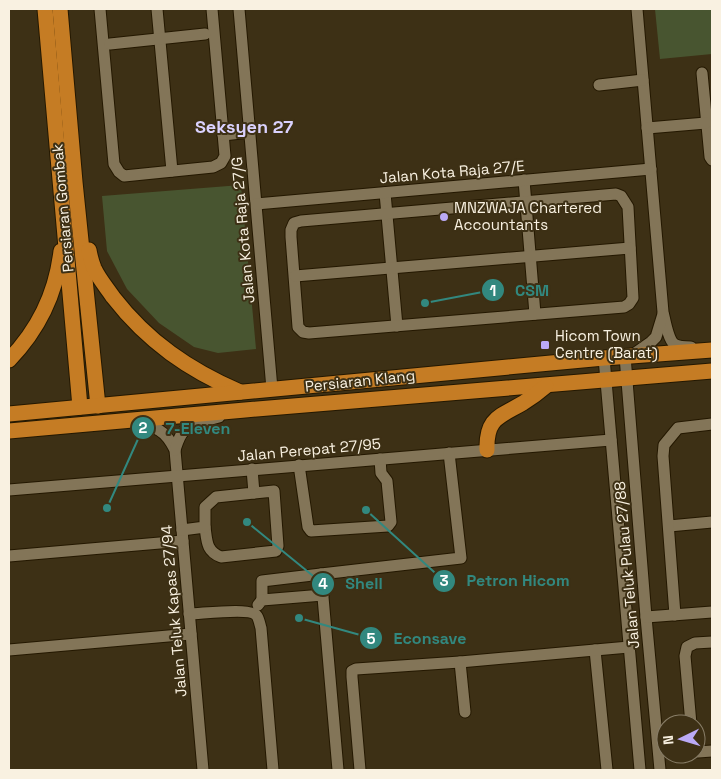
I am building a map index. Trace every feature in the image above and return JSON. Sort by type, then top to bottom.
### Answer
[{"type":"main road","name":"Persiaran Gombak","points":[[45,9],[98,406]]},
{"type":"main road","name":"Persiaran Gombak","points":[[60,9],[80,407]]},
{"type":"main road","points":[[9,360],[35,329],[44,311],[53,291],[72,220]]},
{"type":"main road","points":[[72,220],[102,282],[131,319],[167,351],[204,375],[241,393]]},
{"type":"main road","name":"Persiaran Klang","points":[[9,414],[604,358],[712,350]]},
{"type":"main road","name":"Persiaran Klang","points":[[9,431],[712,372]]},
{"type":"main road","points":[[487,450],[487,436],[491,425],[501,415],[548,386]]},
{"type":"street","points":[[100,9],[114,164],[124,176],[213,167],[221,163],[225,156],[212,9]]},
{"type":"street","points":[[157,9],[172,171]]},
{"type":"street","name":"Jalan Kota Raja 27/G","points":[[238,9],[272,389]]},
{"type":"street","points":[[637,9],[663,312],[670,337],[674,343],[712,350]]},
{"type":"street","points":[[110,44],[205,34]]},
{"type":"street","points":[[702,73],[706,123],[712,160]]},
{"type":"street","points":[[599,85],[644,80]]},
{"type":"street","points":[[647,128],[706,123]]},
{"type":"street","points":[[223,135],[250,132]]},
{"type":"street","name":"Jalan Kota Raja 27/E","points":[[256,204],[651,169]]},
{"type":"street","points":[[524,180],[536,314]]},
{"type":"street","points":[[385,193],[397,326]]},
{"type":"street","points":[[616,194],[622,196],[628,207],[633,298],[624,307],[309,333],[302,332],[298,327],[291,237],[294,223],[386,214],[616,194]]},
{"type":"street","points":[[295,276],[630,248]]},
{"type":"street","points":[[628,356],[656,337],[663,312]]},
{"type":"street","name":"Jalan Teluk Pulau 27/88","points":[[628,356],[626,379],[660,770]]},
{"type":"street","name":"Jalan Teluk Pulau 27/88","points":[[604,358],[640,770]]},
{"type":"street","points":[[175,450],[178,440],[184,431],[196,424],[245,410]]},
{"type":"street","points":[[122,421],[159,429],[170,439],[175,450]]},
{"type":"street","points":[[675,615],[663,456],[664,445],[678,428],[712,424]]},
{"type":"street","name":"Jalan Perepat 27/95","points":[[9,490],[611,440]]},
{"type":"street","name":"Jalan Teluk Kapas 27/94","points":[[175,450],[202,770]]},
{"type":"street","points":[[252,612],[262,600],[262,582],[461,558],[449,453]]},
{"type":"street","points":[[300,466],[308,527],[312,531],[388,526],[391,522],[387,480],[381,473],[380,459]]},
{"type":"street","points":[[252,469],[254,493]]},
{"type":"street","points":[[274,491],[278,546],[276,550],[221,557],[214,554],[208,548],[205,507],[216,497],[254,493],[274,491]]},
{"type":"street","points":[[668,526],[712,522]]},
{"type":"street","points":[[9,556],[182,535],[205,527]]},
{"type":"street","points":[[321,574],[338,770]]},
{"type":"street","points":[[262,600],[323,595]]},
{"type":"street","points":[[189,614],[242,611],[252,612],[258,616],[261,628],[273,770]]},
{"type":"street","points":[[646,618],[712,612]]},
{"type":"street","points":[[9,650],[191,634]]},
{"type":"street","points":[[690,714],[685,656],[687,647],[696,643],[712,642]]},
{"type":"street","points":[[360,770],[352,671],[356,669],[629,647]]},
{"type":"street","points":[[595,650],[607,770]]},
{"type":"street","points":[[460,662],[465,712]]},
{"type":"green space","points":[[655,9],[712,9],[712,54],[660,59]]},
{"type":"green space","points":[[241,185],[256,349],[218,353],[194,347],[159,323],[127,289],[107,251],[102,196]]},
{"type":"place","name":"MNZWAJA Chartered Accountants","points":[[444,217]]},
{"type":"place","name":"CSM","points":[[425,303]]},
{"type":"place","name":"Hicom Town Centre (Barat)","points":[[545,345]]},
{"type":"place","name":"7-Eleven","points":[[107,508]]},
{"type":"place","name":"Petron Hicom","points":[[366,510]]},
{"type":"place","name":"Shell","points":[[247,522]]},
{"type":"place","name":"Econsave","points":[[299,618]]},
{"type":"district","name":"Seksyen 27","points":[[244,127]]}]
